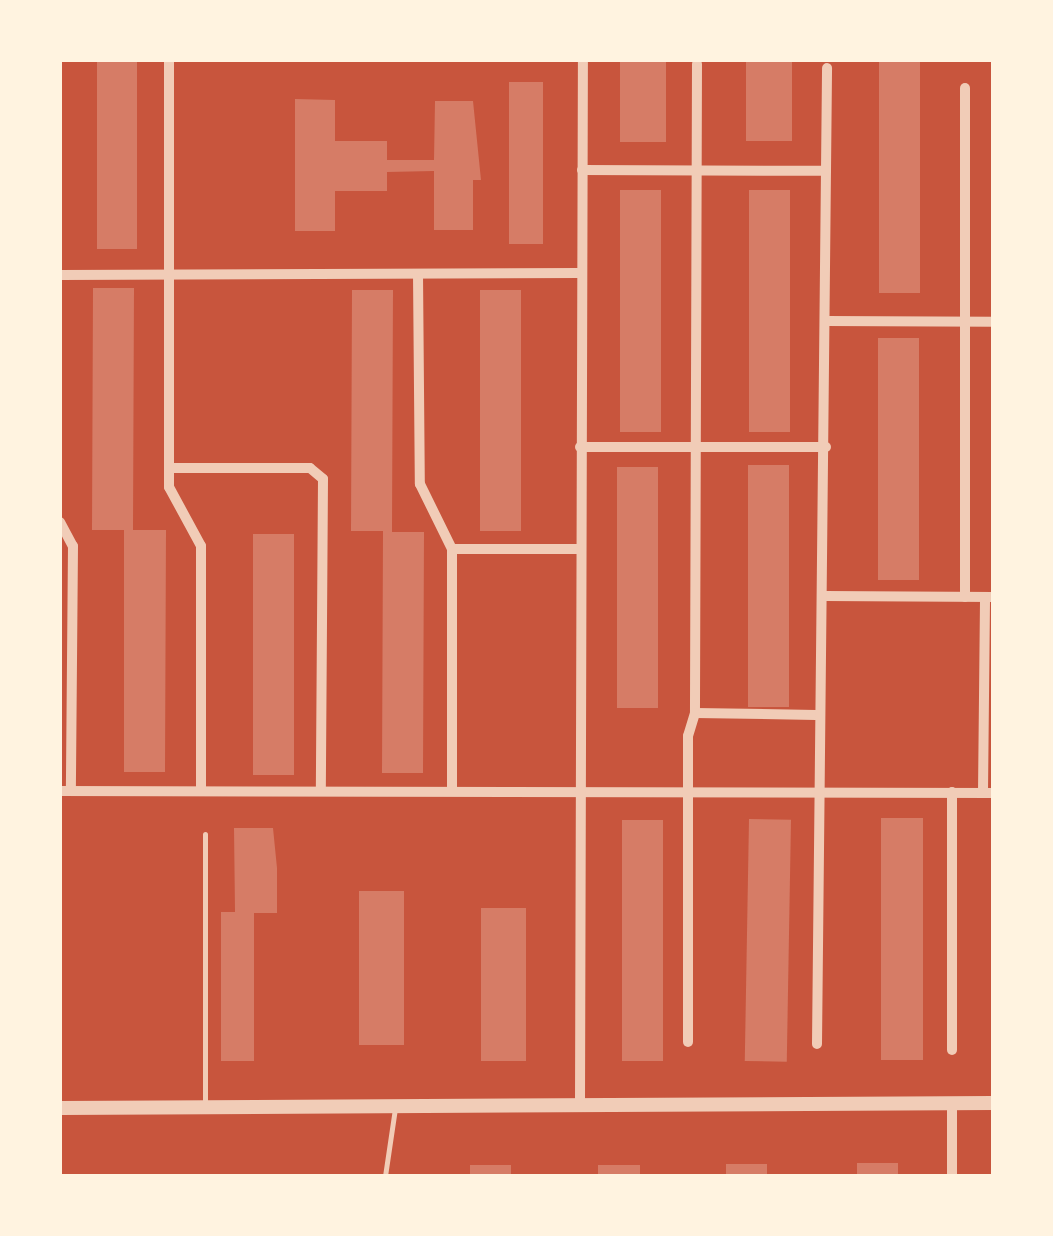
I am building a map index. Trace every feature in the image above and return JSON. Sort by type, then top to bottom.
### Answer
[{"type":"street","points":[[169,60],[169,468],[170,488],[201,546],[201,790]]},
{"type":"street","points":[[580,1104],[583,60]]},
{"type":"street","points":[[688,1042],[688,789],[695,713],[697,64]]},
{"type":"street","points":[[817,1044],[817,617],[825,596],[827,68]]},
{"type":"street","points":[[966,88],[966,596]]},
{"type":"street","points":[[582,170],[826,170]]},
{"type":"street","points":[[60,275],[580,272]]},
{"type":"street","points":[[418,274],[420,484],[452,550],[452,789]]},
{"type":"street","points":[[826,321],[993,322]]},
{"type":"street","points":[[580,447],[826,447]]},
{"type":"street","points":[[169,468],[310,468],[323,479],[320,789]]},
{"type":"street","points":[[60,522],[73,546],[66,791],[580,788],[988,792],[989,596],[825,596]]},
{"type":"street","points":[[452,550],[580,550]]},
{"type":"street","points":[[695,713],[816,715]]},
{"type":"street","points":[[952,792],[952,1050]]},
{"type":"street","points":[[952,1103],[952,1176]]},
{"type":"street","points":[[60,1108],[993,1103]]},
{"type":"lane","points":[[205,834],[206,1107]]},
{"type":"lane","points":[[384,1176],[396,1105]]},
{"type":"building","points":[[97,60],[137,60],[137,249],[97,249]]},
{"type":"building","points":[[620,60],[666,60],[666,142],[620,142]]},
{"type":"building","points":[[746,60],[792,60],[792,141],[746,141]]},
{"type":"building","points":[[879,60],[920,60],[920,293],[879,293]]},
{"type":"building","points":[[509,82],[543,82],[543,244],[509,244]]},
{"type":"building","points":[[295,99],[335,100],[335,141],[387,141],[387,160],[434,160],[435,101],[473,101],[481,180],[473,180],[473,230],[434,230],[434,171],[387,172],[387,191],[335,191],[335,231],[295,231]]},
{"type":"building","points":[[620,190],[661,190],[661,432],[620,432]]},
{"type":"building","points":[[749,190],[790,190],[790,432],[749,432]]},
{"type":"building","points":[[93,288],[134,288],[133,530],[166,530],[165,772],[124,772],[124,530],[92,530]]},
{"type":"building","points":[[352,290],[393,290],[392,532],[424,532],[423,773],[382,773],[383,531],[351,531]]},
{"type":"building","points":[[480,290],[521,290],[521,531],[480,531]]},
{"type":"building","points":[[878,338],[919,338],[919,580],[878,580]]},
{"type":"building","points":[[748,465],[789,465],[789,707],[748,707]]},
{"type":"building","points":[[617,467],[658,467],[658,708],[617,708]]},
{"type":"building","points":[[253,534],[294,534],[294,775],[253,775]]},
{"type":"building","points":[[881,818],[923,818],[923,1060],[881,1060]]},
{"type":"building","points":[[749,819],[791,820],[787,1062],[745,1061]]},
{"type":"building","points":[[622,820],[663,820],[663,1061],[622,1061]]},
{"type":"building","points":[[234,828],[273,828],[277,868],[277,913],[254,913],[254,1061],[221,1061],[221,912],[235,912]]},
{"type":"building","points":[[359,891],[404,891],[404,1045],[359,1045]]},
{"type":"building","points":[[481,908],[526,908],[526,1061],[481,1061]]},
{"type":"building","points":[[857,1163],[898,1163],[898,1176],[857,1176]]},
{"type":"building","points":[[726,1164],[767,1164],[767,1176],[726,1176]]},
{"type":"building","points":[[470,1165],[511,1165],[511,1176],[470,1176]]},
{"type":"building","points":[[598,1165],[640,1165],[640,1176],[598,1176]]}]
